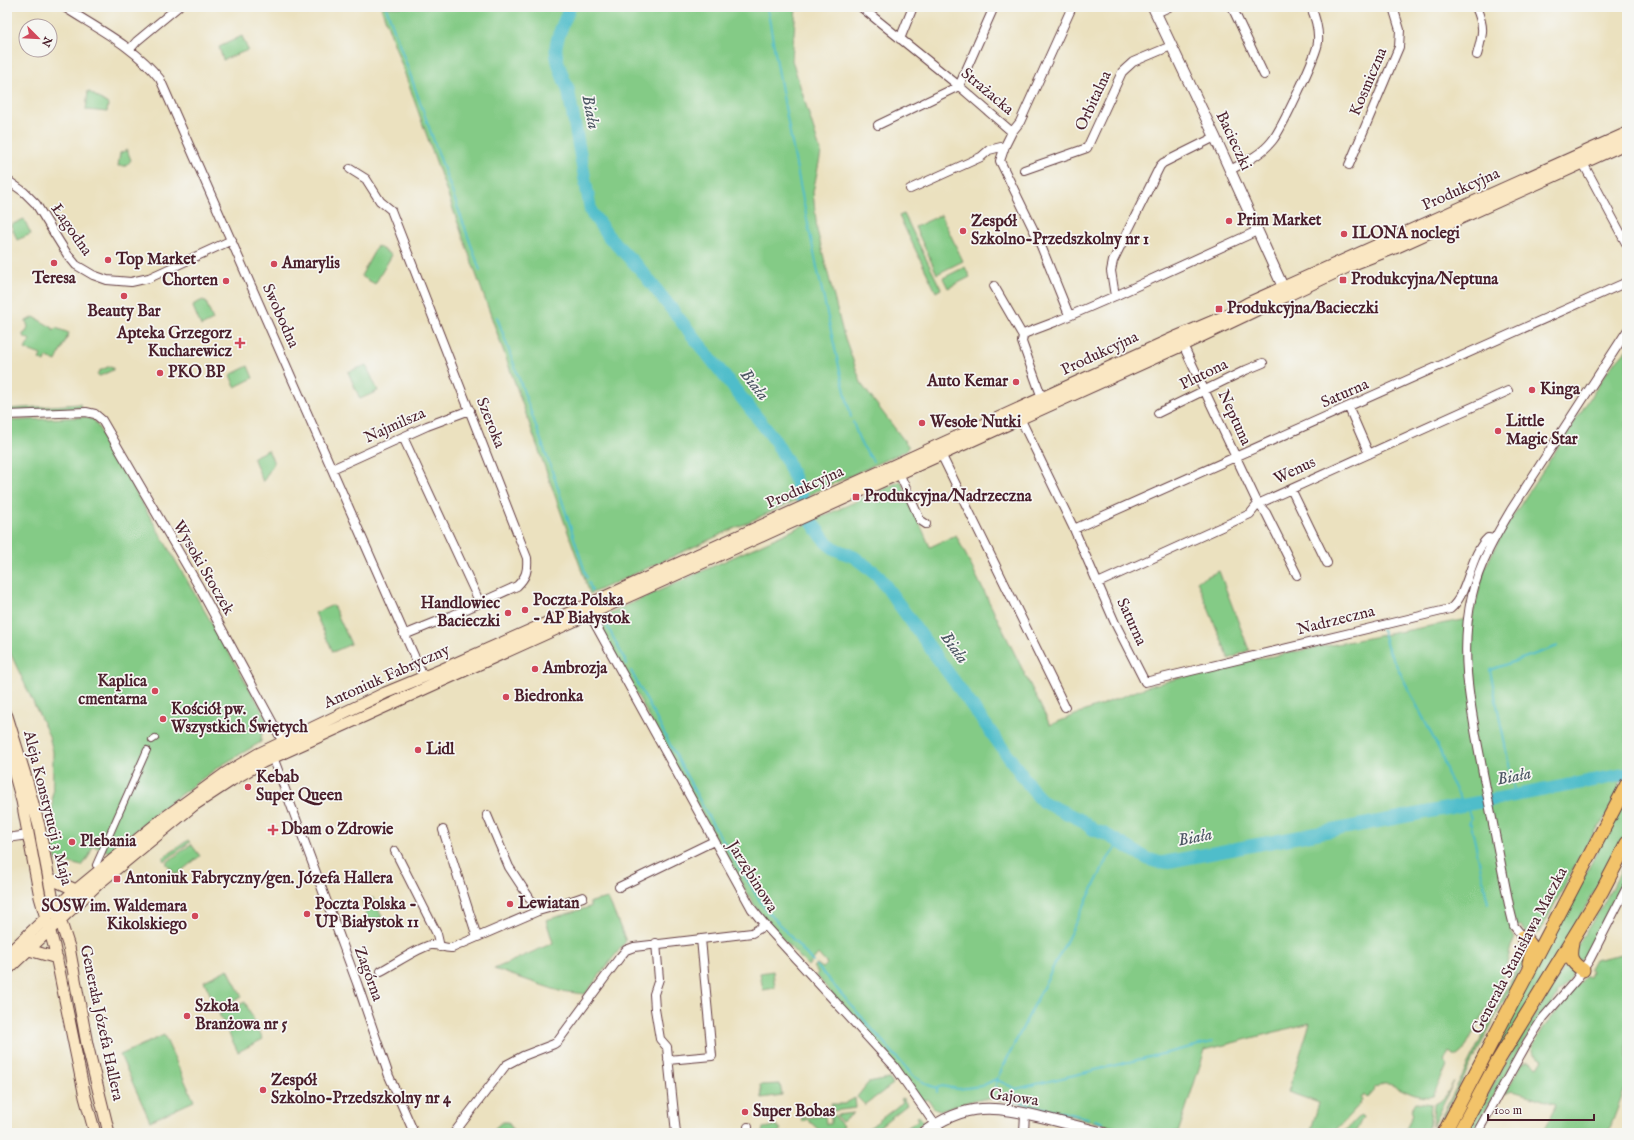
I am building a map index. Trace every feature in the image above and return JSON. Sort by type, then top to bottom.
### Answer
[{"type":"highway","name":"Generała Stanisława Maczka","points":[[1444,1133],[1627,784]]},
{"type":"highway","name":"Generała Stanisława Maczka","points":[[1459,1133],[1496,1064],[1602,891],[1627,843]]},
{"type":"highway","points":[[1523,937],[1534,939],[1540,937],[1555,920]]},
{"type":"highway","points":[[1523,937],[1531,944],[1533,950],[1526,977]]},
{"type":"highway","points":[[1572,938],[1570,952],[1571,959],[1580,968]]},
{"type":"highway","points":[[1550,975],[1564,964],[1580,968]]},
{"type":"main road","name":"Produkcyjna","points":[[1285,292],[1627,133]]},
{"type":"main road","name":"Produkcyjna","points":[[815,506],[899,473],[1020,418],[1181,340],[1225,316],[1402,244],[1627,143]]},
{"type":"main road","name":"Produkcyjna","points":[[588,609],[815,506],[1042,398],[1181,340]]},
{"type":"main road","name":"Antoniuk Fabryczny","points":[[49,930],[95,880],[160,821],[226,773],[258,754],[423,676],[588,609]]},
{"type":"main road","name":"Antoniuk Fabryczny","points":[[46,920],[56,908],[76,890],[95,880],[194,805],[232,780],[273,757],[429,686],[588,609]]},
{"type":"main road","points":[[423,676],[429,686]]},
{"type":"main road","name":"Aleja Konstytucji 3 Maja","points":[[7,716],[42,838],[49,878],[60,919]]},
{"type":"main road","name":"Aleja Konstytucji 3 Maja","points":[[7,746],[22,801],[40,897],[49,930]]},
{"type":"main road","points":[[49,878],[76,890]]},
{"type":"main road","name":"Generała Józefa Hallera","points":[[60,919],[74,970],[87,1044],[109,1133]]},
{"type":"main road","points":[[7,970],[46,920]]},
{"type":"main road","points":[[7,955],[23,950],[49,930]]},
{"type":"main road","name":"Generała Józefa Hallera","points":[[49,930],[57,958],[84,1090],[95,1133]]},
{"type":"main road","points":[[23,950],[57,958]]},
{"type":"main road","points":[[60,972],[74,970]]},
{"type":"street","name":"Swobodna","points":[[64,7],[130,49],[144,60],[160,79],[332,468],[404,636],[423,676]]},
{"type":"street","points":[[130,49],[137,41],[178,7]]},
{"type":"street","name":"Strażacka","points":[[861,7],[960,86],[1012,132],[1000,161],[1039,242],[1069,315]]},
{"type":"street","points":[[900,39],[913,7]]},
{"type":"street","points":[[878,126],[960,86],[994,7]]},
{"type":"street","points":[[1012,132],[1020,122],[1072,7]]},
{"type":"street","points":[[1154,10],[1169,7]]},
{"type":"street","points":[[1232,7],[1264,76]]},
{"type":"street","points":[[1230,170],[1259,154],[1272,141],[1284,120],[1318,43],[1317,21],[1311,7]]},
{"type":"street","name":"Kosmiczna","points":[[1349,165],[1399,47],[1400,30],[1393,7]]},
{"type":"street","points":[[1476,7],[1482,22],[1482,35],[1477,55]]},
{"type":"street","name":"Bacieczki","points":[[1154,10],[1215,137],[1285,292]]},
{"type":"street","name":"Orbitalna","points":[[1024,170],[1087,148],[1122,72],[1133,62],[1171,46]]},
{"type":"street","points":[[1115,296],[1111,271],[1113,261],[1160,166],[1163,163],[1215,137]]},
{"type":"street","points":[[910,189],[981,157],[990,150],[1005,146]]},
{"type":"street","points":[[1583,163],[1627,246]]},
{"type":"street","name":"Szeroka","points":[[350,169],[366,179],[380,201],[392,210],[527,558],[528,570],[518,586],[404,636]]},
{"type":"street","name":"Łagodna","points":[[7,180],[24,192],[36,204],[67,254],[76,265],[87,272],[107,280],[131,282],[150,278],[232,240]]},
{"type":"street","points":[[1023,336],[1030,331],[1115,296],[1257,231]]},
{"type":"street","name":"Saturna","points":[[1074,529],[1349,408],[1627,282]]},
{"type":"street","points":[[994,286],[1023,336],[1022,342],[1042,398]]},
{"type":"street","name":"Generała Stanisława Maczka","points":[[1523,937],[1518,932],[1512,920],[1467,684],[1466,637],[1472,596],[1477,577],[1494,539],[1511,510],[1627,331]]},
{"type":"street","name":"Neptuna","points":[[1181,340],[1258,504],[1266,513],[1297,574]]},
{"type":"street","name":"Plutona","points":[[1158,413],[1205,389],[1263,363]]},
{"type":"street","name":"Wenus","points":[[1098,583],[1250,514],[1258,504],[1508,391]]},
{"type":"street","points":[[1349,408],[1369,454]]},
{"type":"street","name":"Najmilsza","points":[[332,468],[427,426],[470,410]]},
{"type":"street","name":"Wysoki Stoczek","points":[[7,415],[92,413],[99,417],[104,423],[198,585],[283,742]]},
{"type":"street","name":"Saturna","points":[[1020,418],[1074,529],[1116,623],[1145,682]]},
{"type":"street","points":[[404,437],[480,602]]},
{"type":"street","points":[[941,454],[1065,707]]},
{"type":"street","points":[[899,473],[920,520],[922,523],[926,524]]},
{"type":"street","points":[[1291,489],[1327,563]]},
{"type":"street","name":"Nadrzeczna","points":[[1145,682],[1450,609],[1456,605],[1473,562],[1484,542],[1488,538],[1494,539]]},
{"type":"street","name":"Jarzębinowa","points":[[588,609],[714,842],[752,909],[894,1066],[939,1129]]},
{"type":"street","points":[[96,865],[147,750]]},
{"type":"street","name":"Zagórna","points":[[273,757],[357,983],[389,1076],[414,1133]]},
{"type":"street","points":[[487,815],[509,867],[538,911]]},
{"type":"street","points":[[443,830],[477,937]]},
{"type":"street","points":[[7,838],[28,835]]},
{"type":"street","points":[[619,887],[714,842]]},
{"type":"street","points":[[395,851],[438,934],[440,946]]},
{"type":"street","points":[[1477,1133],[1527,1043],[1543,1018],[1576,980],[1580,968],[1627,887]]},
{"type":"street","points":[[381,971],[425,947],[433,945],[452,948],[538,911],[583,897]]},
{"type":"street","points":[[454,1133],[506,1065],[558,1041],[623,952],[631,947],[656,943],[752,933],[765,925]]},
{"type":"street","points":[[668,1060],[712,1056],[701,939]]},
{"type":"street","points":[[656,943],[659,979],[654,994],[655,1009],[660,1039],[667,1047],[676,1133]]},
{"type":"street","name":"Gajowa","points":[[923,1133],[939,1129],[950,1117],[981,1108],[1005,1109],[1025,1113],[1104,1133]]},
{"type":"street","points":[[1024,1133],[1025,1113]]},
{"type":"green space","points":[[381,7],[796,7],[792,60],[821,153],[813,192],[817,230],[843,333],[862,385],[909,447],[905,451],[590,594]]},
{"type":"green space","points":[[242,36],[248,50],[223,60],[219,47]]},
{"type":"green space","points":[[88,91],[108,104],[107,112],[86,110]]},
{"type":"green space","points":[[127,150],[131,160],[126,166],[118,166],[120,153]]},
{"type":"green space","points":[[904,214],[941,289],[936,292],[899,216]]},
{"type":"green space","points":[[941,215],[963,261],[937,274],[915,227]]},
{"type":"green space","points":[[24,219],[31,234],[17,240],[11,225]]},
{"type":"green space","points":[[377,246],[392,255],[375,284],[361,276]]},
{"type":"green space","points":[[965,267],[970,277],[948,288],[943,278]]},
{"type":"green space","points":[[203,300],[206,302],[213,320],[201,326],[193,307],[194,304]]},
{"type":"green space","points":[[34,317],[53,328],[53,330],[56,328],[69,333],[56,361],[47,357],[45,362],[39,359],[41,355],[25,349],[30,340],[23,336],[28,327],[26,321]]},
{"type":"green space","points":[[1627,349],[1627,769],[1618,786],[1620,787],[1606,816],[1583,850],[1540,932],[1534,935],[1528,934],[1520,925],[1511,932],[1515,938],[1504,974],[1463,1052],[1458,1056],[1455,1056],[1449,1052],[1444,1061],[1447,1064],[1446,1068],[1433,1096],[1427,1097],[1415,1095],[1394,1086],[1383,1084],[1376,1088],[1375,1087],[1367,1098],[1364,1095],[1361,1097],[1361,1103],[1333,1133],[1310,1133],[1319,1103],[1288,1092],[1310,1023],[1205,1050],[1178,1133],[1138,1133],[1011,1101],[978,1099],[940,1110],[934,1108],[928,1099],[923,1101],[816,975],[818,973],[813,967],[817,964],[823,968],[827,964],[818,954],[808,966],[768,923],[755,906],[723,852],[600,627],[603,625],[599,618],[901,481],[930,547],[956,535],[1050,725],[1149,686],[1242,662],[1472,618],[1484,570],[1504,530],[1609,369]]},
{"type":"green space","points":[[366,365],[378,391],[360,399],[348,372]]},
{"type":"green space","points":[[110,366],[113,367],[113,370],[100,376],[97,375],[99,371]]},
{"type":"green space","points":[[248,366],[253,378],[235,387],[230,375]]},
{"type":"green space","points":[[80,404],[82,406],[80,408],[7,412],[7,409]]},
{"type":"green space","points":[[85,417],[94,420],[269,722],[264,725],[261,742],[217,768],[162,808],[110,852],[93,846],[89,856],[82,866],[56,860],[52,836],[53,752],[49,736],[7,646],[7,421]]},
{"type":"green space","points":[[268,450],[274,463],[263,482],[253,457]]},
{"type":"green space","points":[[1219,571],[1249,650],[1229,659],[1197,581]]},
{"type":"green space","points":[[333,605],[351,644],[333,652],[315,613]]},
{"type":"green space","points":[[1627,795],[1627,834],[1454,1133],[1449,1133]]},
{"type":"green space","points":[[188,840],[190,842],[165,861],[163,858]]},
{"type":"green space","points":[[191,844],[200,856],[176,875],[166,863]]},
{"type":"green space","points":[[1627,859],[1627,875],[1584,957],[1578,960],[1574,958],[1577,946],[1602,906]]},
{"type":"green space","points":[[373,898],[382,917],[369,923],[362,901]]},
{"type":"green space","points":[[608,898],[626,941],[585,994],[559,991],[494,969],[553,943],[546,920],[590,907],[590,902]]},
{"type":"green space","points":[[1627,942],[1627,1084],[1608,1133],[1542,1133],[1556,1104],[1513,1091],[1505,1094],[1522,1063],[1529,1061],[1538,1067],[1543,1059],[1534,1053],[1532,1047],[1544,1027],[1567,999],[1566,997],[1585,977],[1589,977],[1591,972],[1589,969],[1594,960],[1622,954]]},
{"type":"green space","points":[[1526,945],[1529,953],[1433,1133],[1513,976],[1519,953]]},
{"type":"green space","points":[[1566,967],[1573,970],[1571,978],[1557,994],[1558,996],[1524,1041],[1473,1133],[1467,1133],[1506,1062]]},
{"type":"green space","points":[[228,969],[242,997],[217,1009],[204,981]]},
{"type":"green space","points":[[773,971],[775,988],[763,990],[760,973]]},
{"type":"green space","points":[[245,1002],[263,1039],[238,1052],[219,1014]]},
{"type":"green space","points":[[164,1035],[194,1101],[150,1121],[120,1055]]},
{"type":"green space","points":[[889,1079],[893,1084],[865,1105],[857,1097],[868,1083]]},
{"type":"green space","points":[[1454,1081],[1432,1127],[1434,1104],[1441,1101]]},
{"type":"green space","points":[[780,1084],[782,1095],[762,1098],[760,1085]]},
{"type":"green space","points":[[855,1098],[856,1108],[833,1111],[831,1104],[844,1104]]},
{"type":"green space","points":[[903,1098],[907,1105],[871,1133],[860,1133],[862,1130],[864,1132],[903,1102],[901,1099]]},
{"type":"green space","points":[[1416,1102],[1431,1104],[1430,1122],[1427,1133],[1404,1133],[1413,1115],[1411,1110]]},
{"type":"green space","points":[[854,1113],[842,1122],[836,1115]]},
{"type":"green space","points":[[831,1115],[834,1115],[843,1126],[837,1133],[822,1133],[807,1119],[802,1122],[801,1118],[825,1116],[826,1124],[831,1124]]},
{"type":"green space","points":[[1360,1115],[1363,1117],[1355,1133],[1343,1133]]},
{"type":"green space","points":[[919,1116],[923,1121],[922,1123],[909,1133],[900,1133],[918,1120],[916,1117]]},
{"type":"green space","points":[[502,1122],[508,1122],[515,1133],[494,1133],[494,1129]]},
{"type":"green space","points":[[776,1126],[781,1129],[778,1133],[762,1133],[763,1128]]},
{"type":"waterway","points":[[386,7],[480,270]]},
{"type":"waterway","name":"Biała","points":[[570,7],[558,36],[556,51],[560,68],[568,89],[591,212],[609,237],[640,269],[774,439],[788,463],[813,524],[826,542],[835,549],[854,557],[877,574],[1034,792],[1043,802],[1081,820],[1094,830],[1105,834],[1148,859],[1161,863],[1627,774]]},
{"type":"waterway","points":[[767,7],[806,213],[827,315],[851,417]]},
{"type":"waterway","points":[[497,317],[557,485],[587,578]]},
{"type":"waterway","points":[[853,422],[860,442],[873,461]]},
{"type":"waterway","points":[[589,583],[592,591]]},
{"type":"waterway","points":[[603,618],[627,664]]},
{"type":"waterway","points":[[1381,630],[1383,632],[1387,647],[1441,753],[1448,775],[1464,805]]},
{"type":"waterway","points":[[1515,795],[1490,670],[1558,646]]},
{"type":"waterway","points":[[631,671],[709,818],[763,906],[813,962]]},
{"type":"waterway","points":[[1467,804],[1471,819],[1469,823],[1471,824],[1488,903]]},
{"type":"waterway","points":[[995,1088],[998,1077],[1107,860],[1120,842]]},
{"type":"waterway","points":[[816,965],[913,1076],[928,1085],[937,1088]]},
{"type":"waterway","points":[[997,1080],[1016,1089],[1212,1042]]},
{"type":"waterway","points":[[937,1092],[937,1088],[941,1086],[958,1089],[982,1086],[998,1078]]},
{"type":"waterway","points":[[1009,1100],[1088,1118]]},
{"type":"waterway","points":[[1095,1120],[1103,1123]]},
{"type":"place","name":"Prim Market","points":[[1229,221]]},
{"type":"place","name":"Zespół Szkolno-Przedszkolny nr 1","points":[[963,231]]},
{"type":"place","name":"ILONA noclegi","points":[[1344,234]]},
{"type":"place","name":"Top Market","points":[[108,260]]},
{"type":"place","name":"Teresa","points":[[54,263]]},
{"type":"place","name":"Amarylis","points":[[274,264]]},
{"type":"place","name":"Produkcyjna/Neptuna","points":[[1343,280]]},
{"type":"place","name":"Chorten","points":[[226,281]]},
{"type":"place","name":"Beauty Bar","points":[[124,296]]},
{"type":"place","name":"Produkcyjna/Bacieczki","points":[[1219,309]]},
{"type":"place","name":"Apteka Grzegorz Kucharewicz","points":[[240,343]]},
{"type":"place","name":"PKO BP","points":[[160,373]]},
{"type":"place","name":"Auto Kemar","points":[[1016,382]]},
{"type":"place","name":"Kinga","points":[[1532,390]]},
{"type":"place","name":"Wesołe Nutki","points":[[922,423]]},
{"type":"place","name":"Little Magic Star","points":[[1498,431]]},
{"type":"place","name":"Produkcyjna/Nadrzeczna","points":[[856,497]]},
{"type":"place","name":"Poczta Polska - AP Białystok","points":[[525,610]]},
{"type":"place","name":"Handlowiec Bacieczki","points":[[508,613]]},
{"type":"place","name":"Ambrozja","points":[[535,669]]},
{"type":"place","name":"Kaplica cmentarna","points":[[155,691]]},
{"type":"place","name":"Biedronka","points":[[506,697]]},
{"type":"place","name":"Kościół pw. Wszystkich Świętych","points":[[163,719]]},
{"type":"place","name":"Lidl","points":[[418,750]]},
{"type":"place","name":"Kebab Super Queen","points":[[248,787]]},
{"type":"place","name":"Dbam o Zdrowie","points":[[273,830]]},
{"type":"place","name":"Plebania","points":[[72,842]]},
{"type":"place","name":"Antoniuk Fabryczny/gen. Józefa Hallera","points":[[117,879]]},
{"type":"place","name":"Lewiatan","points":[[510,904]]},
{"type":"place","name":"Poczta Polska - UP Białystok 11","points":[[307,914]]},
{"type":"place","name":"SOSW im. Waldemara Kikolskiego","points":[[195,916]]},
{"type":"place","name":"Szkoła Branżowa nr 5","points":[[187,1016]]},
{"type":"place","name":"Zespół Szkolno-Przedszkolny nr 4","points":[[263,1090]]},
{"type":"place","name":"Super Bobas","points":[[745,1112]]}]
